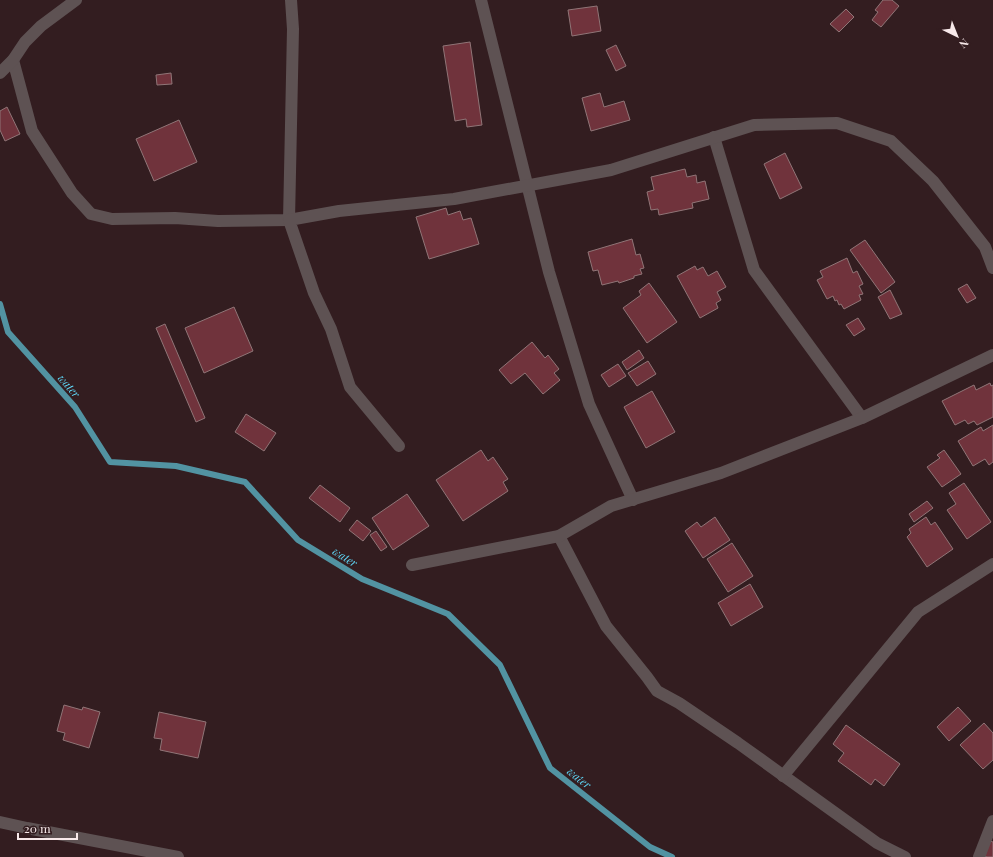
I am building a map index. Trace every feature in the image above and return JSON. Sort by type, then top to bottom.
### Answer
[{"type":"street","points":[[0,72],[13,60],[30,36],[76,0]]},
{"type":"street","points":[[291,0],[293,29],[289,220],[314,293],[331,329],[350,387],[399,446]]},
{"type":"street","points":[[481,0],[549,272],[588,404],[633,500]]},
{"type":"street","points":[[13,60],[32,131],[72,193],[91,214],[112,219],[175,218],[218,221],[289,220],[339,210],[454,200],[611,170],[754,125],[837,123],[891,141],[933,181],[986,248],[993,268]]},
{"type":"street","points":[[714,138],[754,270],[862,418]]},
{"type":"street","points":[[412,565],[559,536],[611,506],[721,473],[862,418],[993,355]]},
{"type":"street","points":[[559,536],[606,626],[647,676],[657,691],[679,703],[738,743],[877,843],[905,857]]},
{"type":"street","points":[[783,776],[918,612],[993,564]]},
{"type":"street","points":[[979,857],[993,821]]},
{"type":"street","points":[[0,822],[178,857]]},
{"type":"building","points":[[883,0],[892,0],[899,6],[881,27],[872,20],[878,12],[875,10]]},
{"type":"building","points":[[597,6],[601,31],[572,36],[568,10]]},
{"type":"building","points":[[846,9],[854,17],[839,32],[830,24]]},
{"type":"building","points":[[470,42],[482,125],[467,127],[466,119],[455,121],[443,46]]},
{"type":"building","points":[[616,45],[626,66],[616,71],[606,50]]},
{"type":"building","points":[[171,73],[172,84],[157,85],[156,75]]},
{"type":"building","points":[[600,93],[604,107],[624,101],[630,120],[591,131],[582,98]]},
{"type":"building","points":[[7,107],[20,134],[5,141],[0,130],[0,111]]},
{"type":"building","points":[[179,120],[197,162],[154,181],[136,139]]},
{"type":"building","points":[[785,153],[802,188],[780,199],[764,164]]},
{"type":"building","points":[[685,169],[687,177],[696,175],[697,183],[705,181],[709,199],[692,203],[693,208],[659,215],[658,209],[651,210],[647,192],[654,190],[651,177]]},
{"type":"building","points":[[446,208],[448,215],[460,211],[463,220],[471,218],[479,244],[429,259],[416,217]]},
{"type":"building","points":[[632,239],[636,255],[640,254],[644,268],[640,269],[642,274],[619,283],[618,281],[602,285],[598,270],[593,271],[588,252]]},
{"type":"building","points":[[865,240],[895,282],[881,293],[850,250]]},
{"type":"building","points":[[847,258],[853,273],[857,271],[863,284],[859,286],[863,294],[859,295],[861,300],[844,309],[841,304],[839,305],[837,300],[835,301],[833,296],[827,299],[817,280],[823,277],[820,271]]},
{"type":"building","points":[[695,266],[697,270],[703,267],[708,276],[717,271],[726,287],[717,292],[721,300],[716,303],[718,308],[700,318],[677,276]]},
{"type":"building","points":[[649,283],[677,322],[647,343],[623,308],[641,295],[639,291]]},
{"type":"building","points":[[967,284],[976,298],[967,303],[958,289]]},
{"type":"building","points":[[890,290],[902,314],[890,319],[878,297]]},
{"type":"building","points":[[234,307],[253,351],[204,373],[185,328]]},
{"type":"building","points":[[858,318],[865,329],[854,336],[846,325]]},
{"type":"building","points":[[165,324],[205,418],[196,422],[156,328]]},
{"type":"building","points":[[532,342],[545,358],[548,355],[559,369],[554,373],[560,380],[543,394],[525,373],[511,384],[499,370]]},
{"type":"building","points":[[639,350],[644,358],[627,370],[622,362]]},
{"type":"building","points":[[648,361],[656,374],[637,386],[628,373]]},
{"type":"building","points":[[618,364],[626,376],[609,387],[601,375]]},
{"type":"building","points":[[990,383],[991,386],[993,385],[993,417],[977,425],[974,421],[968,424],[965,420],[955,425],[942,401],[974,385],[976,390]]},
{"type":"building","points":[[652,391],[675,432],[646,448],[624,407]]},
{"type":"building","points":[[246,414],[276,433],[264,451],[235,432]]},
{"type":"building","points":[[993,425],[993,462],[989,465],[985,459],[973,466],[958,441],[981,427],[983,431]]},
{"type":"building","points":[[481,450],[488,461],[493,457],[508,479],[503,482],[508,491],[463,521],[436,480]]},
{"type":"building","points":[[944,450],[961,474],[942,487],[927,467],[940,458],[937,455]]},
{"type":"building","points":[[964,483],[991,522],[967,539],[947,510],[956,504],[949,493]]},
{"type":"building","points":[[320,485],[350,508],[340,522],[309,498]]},
{"type":"building","points":[[407,494],[429,526],[393,550],[372,518]]},
{"type":"building","points":[[927,501],[933,508],[914,522],[909,514]]},
{"type":"building","points":[[715,517],[730,540],[703,558],[685,531],[697,522],[701,527]]},
{"type":"building","points":[[926,517],[931,525],[935,522],[953,549],[927,567],[907,537],[911,533],[909,529]]},
{"type":"building","points":[[357,520],[371,531],[363,541],[349,530]]},
{"type":"building","points":[[376,531],[387,547],[381,551],[370,535]]},
{"type":"building","points":[[732,543],[753,576],[728,592],[707,559]]},
{"type":"building","points":[[750,584],[763,607],[731,626],[718,603]]},
{"type":"building","points":[[64,705],[82,710],[83,707],[100,712],[89,748],[63,740],[65,733],[57,731]]},
{"type":"building","points":[[958,707],[971,721],[949,741],[937,727]]},
{"type":"building","points":[[159,712],[206,722],[198,758],[160,750],[162,739],[154,738]]},
{"type":"building","points":[[984,723],[993,733],[993,760],[983,769],[960,745]]},
{"type":"building","points":[[846,725],[900,764],[884,786],[875,779],[871,785],[838,761],[844,753],[833,744]]},
{"type":"building","points":[[990,841],[993,842],[993,857],[987,857],[984,856]]},
{"type":"waterway","name":"water","points":[[0,304],[8,332],[75,407],[110,462],[176,466],[245,482],[298,540],[362,579],[448,614],[500,665],[550,768],[650,847],[672,857]]}]
